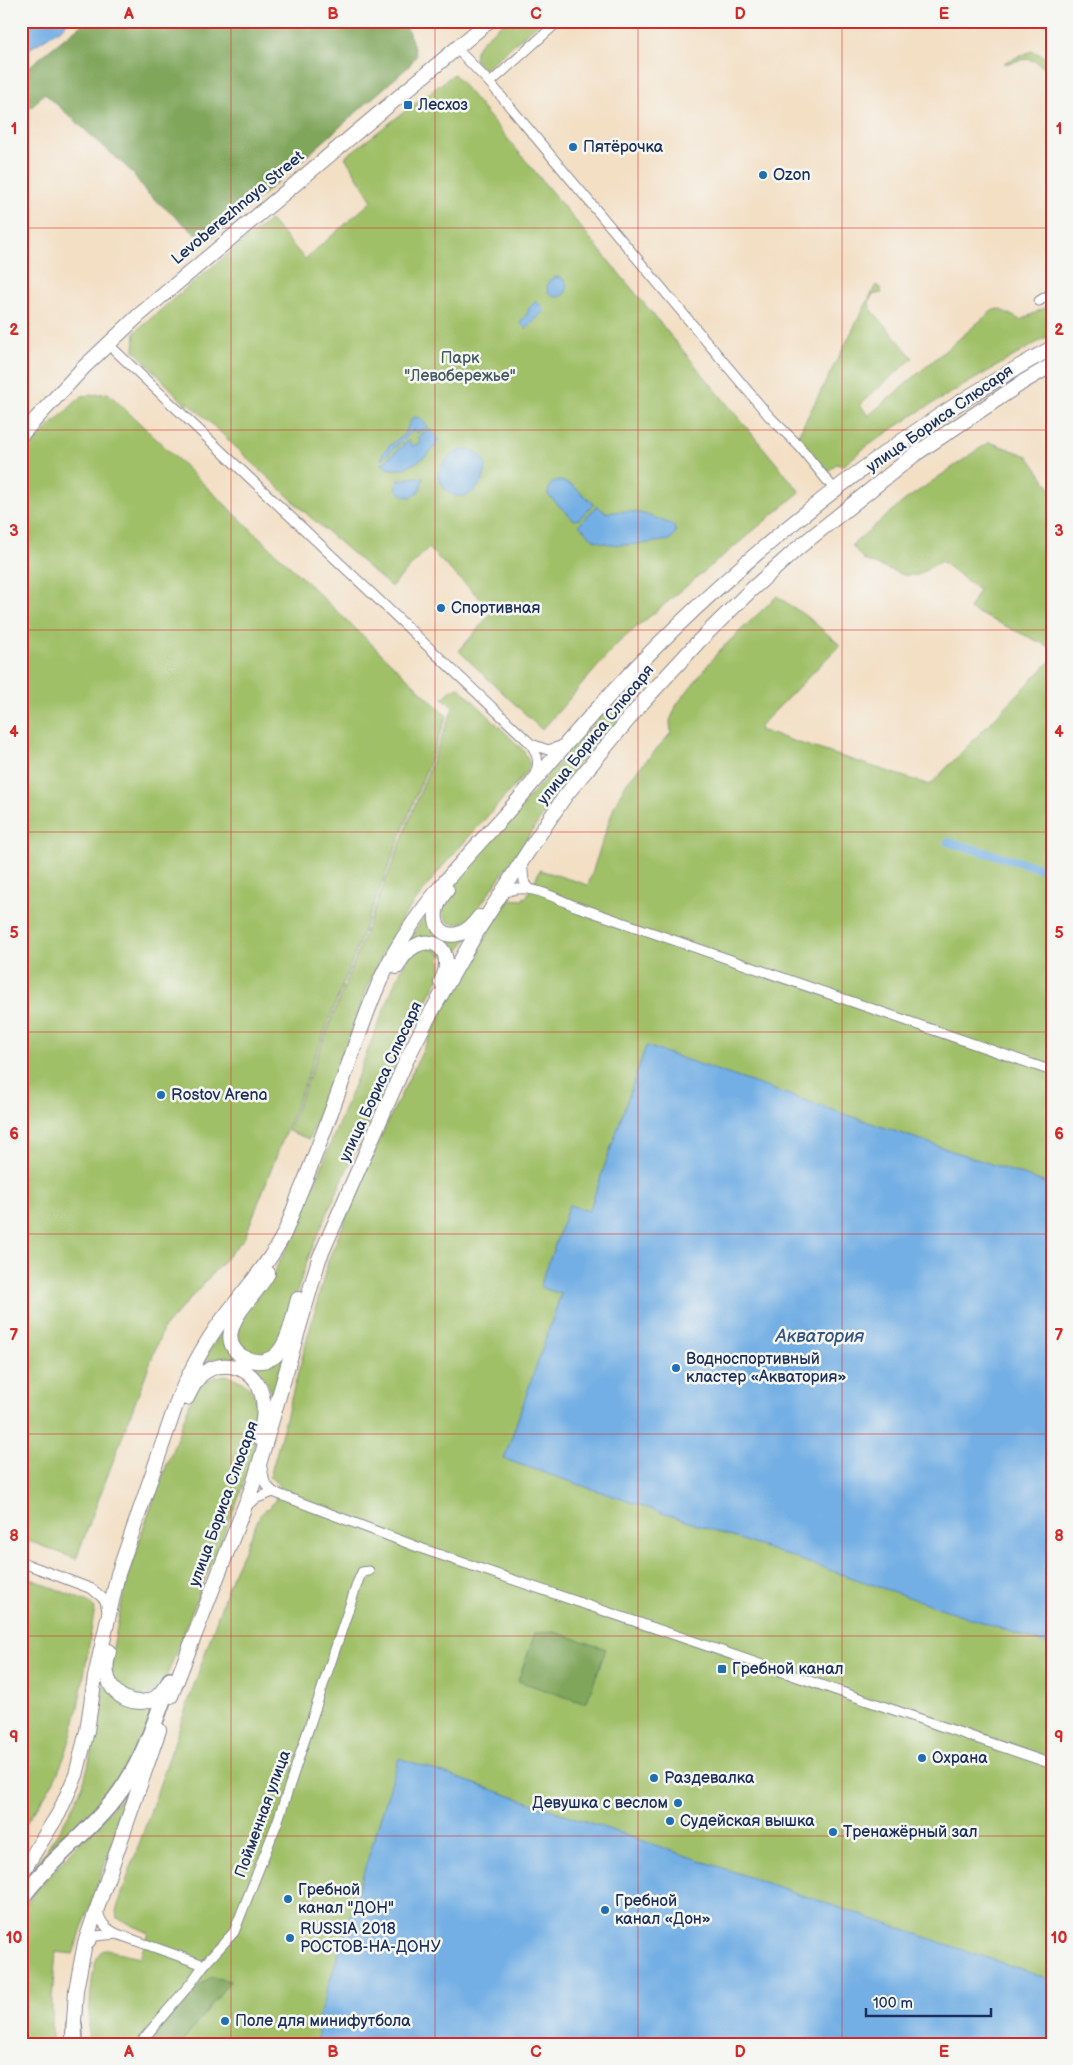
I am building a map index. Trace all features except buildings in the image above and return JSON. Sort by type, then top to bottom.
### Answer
[{"type":"main road","name":"Levoberezhnaya Street","points":[[21,435],[107,343],[489,21]]},
{"type":"main road","name":"улица Бориса Слюсаря","points":[[21,1874],[59,1813],[76,1775],[87,1731],[95,1677],[109,1611],[129,1540],[178,1399],[198,1357],[222,1320],[266,1264],[283,1235],[314,1160],[366,1017],[392,957],[406,932],[432,895],[566,744],[621,684],[713,592],[834,489],[903,439],[1008,372],[1052,348]]},
{"type":"main road","name":"улица Бориса Слюсаря","points":[[74,2025],[76,1990],[83,1954],[98,1901],[194,1632],[253,1485],[319,1259],[407,1059],[424,1025],[522,860],[565,796],[642,703],[699,641],[798,548],[914,455],[1023,382],[1052,365]]},
{"type":"main road","points":[[471,853],[469,863],[438,903],[435,918],[441,930],[455,935],[469,929],[496,891],[503,891]]},
{"type":"main road","points":[[366,1017],[372,1016],[377,1012],[399,962],[406,952],[412,946],[425,942],[438,946],[447,961],[443,977],[423,1016],[424,1025]]},
{"type":"main road","points":[[283,1235],[267,1275],[237,1317],[231,1331],[231,1339],[239,1355],[255,1362],[268,1360],[280,1351],[286,1340],[299,1294],[319,1259]]},
{"type":"main road","points":[[158,1460],[166,1455],[186,1400],[194,1384],[202,1374],[212,1368],[233,1366],[244,1369],[252,1376],[262,1394],[263,1423],[249,1480],[253,1485]]},
{"type":"main road","points":[[109,1611],[116,1611],[106,1664],[108,1677],[116,1692],[132,1702],[148,1701],[156,1697],[170,1680]]},
{"type":"main road","points":[[21,1899],[39,1876],[110,1806],[124,1787],[135,1770],[147,1742],[184,1640],[194,1632]]},
{"type":"main road","points":[[74,2025],[74,2044]]},
{"type":"street","points":[[490,83],[559,21]]},
{"type":"street","points":[[457,49],[490,83],[763,408],[834,489]]},
{"type":"street","points":[[1039,301],[1052,293]]},
{"type":"street","points":[[107,343],[531,744],[538,759],[538,767],[526,790]]},
{"type":"street","points":[[531,744],[548,750],[566,744]]},
{"type":"street","points":[[522,860],[524,881],[529,888]]},
{"type":"street","points":[[503,891],[529,888],[575,906],[1052,1071]]},
{"type":"street","points":[[260,1462],[265,1482],[273,1492],[423,1549],[1052,1764]]},
{"type":"street","points":[[245,1506],[257,1498],[273,1492]]},
{"type":"street","points":[[21,1562],[92,1589],[105,1600],[109,1611]]},
{"type":"street","name":"Пойменная улица","points":[[139,2044],[204,1965],[234,1932],[249,1898],[312,1723],[358,1581],[362,1572],[369,1571]]},
{"type":"street","points":[[98,1901],[100,1921],[117,1934],[204,1965]]},
{"type":"street","points":[[83,1954],[88,1943],[95,1936],[117,1934]]},
{"type":"green space","points":[[86,21],[404,21],[416,56],[409,66],[224,229],[205,242],[146,192],[132,172],[44,93],[34,105],[21,114],[21,73]]},
{"type":"green space","points":[[506,21],[541,21],[484,70],[476,61],[476,50],[485,39]]},
{"type":"green space","points":[[1032,51],[1052,60],[1052,75],[1040,64],[1031,60],[1026,59],[1005,64],[1005,62]]},
{"type":"green space","name":"Парк \"Левобережье\"","points":[[454,74],[800,492],[619,642],[542,730],[459,651],[493,611],[428,548],[391,587],[307,514],[187,401],[187,406],[134,350],[135,332],[270,220],[305,259],[372,201],[345,157]]},
{"type":"green space","points":[[876,285],[880,287],[882,293],[872,295],[869,302],[870,308],[913,358],[860,404],[868,416],[993,310],[999,309],[1021,320],[1052,304],[1052,334],[918,412],[863,449],[843,466],[836,464],[828,472],[797,437]]},
{"type":"green space","name":"Rostov Arena","points":[[108,393],[447,716],[245,1237],[163,1329],[76,1559],[21,1538],[21,457],[82,396]]},
{"type":"green space","points":[[989,442],[1028,456],[1052,490],[1052,648],[969,609],[979,590],[941,561],[918,575],[904,575],[864,560],[852,545],[904,501]]},
{"type":"green space","points":[[777,596],[810,619],[840,645],[761,725],[759,730],[930,785],[1052,659],[1052,2044],[88,2044],[93,1973],[99,1954],[102,1951],[108,1950],[140,1957],[149,1933],[117,1918],[116,1911],[231,1578],[261,1513],[265,1509],[270,1508],[272,1503],[274,1503],[279,1485],[270,1477],[329,1258],[385,1127],[447,1002],[508,899],[523,900],[524,897],[526,898],[540,870],[588,885],[615,804],[627,782],[671,733],[670,721],[677,704],[719,651]]},
{"type":"green space","points":[[459,687],[524,751],[530,765],[526,773],[442,867],[403,917],[371,979],[309,1139],[288,1131],[453,708],[443,698],[453,689]]},
{"type":"green space","points":[[622,690],[636,701],[577,766],[473,916],[460,924],[449,923],[442,914],[446,893]]},
{"type":"green space","points":[[427,913],[429,913],[431,923],[468,937],[452,962],[451,959],[409,939]]},
{"type":"green space","points":[[422,946],[440,953],[441,973],[374,1111],[326,1216],[306,1263],[284,1331],[272,1353],[252,1357],[237,1345],[238,1324],[270,1279],[295,1233],[394,985],[408,956]]},
{"type":"green space","points":[[224,1327],[229,1343],[241,1359],[220,1358],[201,1365]]},
{"type":"green space","points":[[283,1357],[274,1392],[271,1393],[263,1376],[250,1362]]},
{"type":"green space","points":[[226,1375],[241,1381],[248,1387],[256,1401],[258,1419],[256,1440],[250,1462],[234,1510],[166,1678],[152,1695],[132,1697],[115,1686],[110,1664],[124,1591],[143,1529],[192,1397],[198,1388],[206,1382],[215,1377]]},
{"type":"green space","points":[[21,1575],[88,1602],[95,1608],[80,1697],[62,1763],[42,1800],[21,1830]]},
{"type":"green space","points":[[555,1632],[606,1649],[586,1704],[518,1681],[535,1633]]},
{"type":"green space","points":[[103,1685],[108,1690],[157,1701],[141,1745],[128,1770],[101,1806],[71,1838],[23,1883],[58,1832],[80,1792],[90,1757],[100,1691]]},
{"type":"green space","points":[[133,1785],[73,1954],[56,1952],[52,1999],[52,2044],[21,2044],[21,1911],[35,1891]]},
{"type":"green space","points":[[212,1977],[230,1981],[181,2044],[149,2044],[187,1998]]},
{"type":"water","points":[[21,21],[69,21],[61,29],[21,54]]},
{"type":"water","points":[[553,277],[561,277],[567,283],[567,291],[561,297],[553,297],[547,291],[547,283]]},
{"type":"water","points":[[536,301],[545,310],[526,329],[520,323],[529,311],[528,309]]},
{"type":"water","points":[[413,417],[420,418],[429,427],[416,433],[415,429],[381,460],[383,452],[405,433]]},
{"type":"water","points":[[431,430],[439,439],[436,446],[422,459],[404,468],[395,469],[387,468],[381,463],[386,462],[409,440],[412,446],[421,443],[418,436]]},
{"type":"water","points":[[467,449],[480,455],[485,465],[484,477],[478,487],[468,494],[457,496],[447,491],[438,475],[442,465],[448,458],[457,452]]},
{"type":"water","points":[[414,477],[423,478],[420,490],[413,497],[404,496],[396,489],[398,481]]},
{"type":"water","points":[[558,480],[572,485],[594,504],[579,519],[574,520],[548,495],[550,485]]},
{"type":"water","points":[[597,506],[607,513],[626,511],[648,515],[673,525],[676,532],[670,540],[626,545],[600,542],[591,537],[579,525]]},
{"type":"water","name":"Акватория","points":[[646,1046],[1052,1185],[1052,1646],[504,1459],[561,1294],[540,1287],[569,1205],[589,1211]]},
{"type":"water","name":"Гребной канал «Дон»","points":[[399,1758],[1052,1980],[1052,2044],[318,2044],[318,2019]]},
{"type":"waterway","points":[[948,842],[1052,871]]},
{"type":"place","name":"Лесхоз","points":[[408,105]]},
{"type":"place","name":"Пятёрочка","points":[[573,147]]},
{"type":"place","name":"Ozon","points":[[763,175]]},
{"type":"place","name":"Спортивная","points":[[441,608]]},
{"type":"place","name":"Rostov Arena","points":[[161,1095]]},
{"type":"place","name":"Водноспортивный кластер «Акватория»","points":[[676,1368]]},
{"type":"place","name":"Гребной канал","points":[[722,1669]]},
{"type":"place","name":"Охрана","points":[[922,1758]]},
{"type":"place","name":"Раздевалка","points":[[654,1778]]},
{"type":"place","name":"Девушка с веслом","points":[[678,1803]]},
{"type":"place","name":"Судейская вышка","points":[[670,1821]]},
{"type":"place","name":"Тренажёрный зал","points":[[833,1832]]},
{"type":"place","name":"Гребной канал \"ДОН\"","points":[[288,1899]]},
{"type":"place","name":"Гребной канал «Дон»","points":[[605,1910]]},
{"type":"place","name":"RUSSIA 2018 РОСТОВ-НА-ДОНУ","points":[[290,1938]]},
{"type":"place","name":"Поле для минифутбола","points":[[225,2021]]}]
